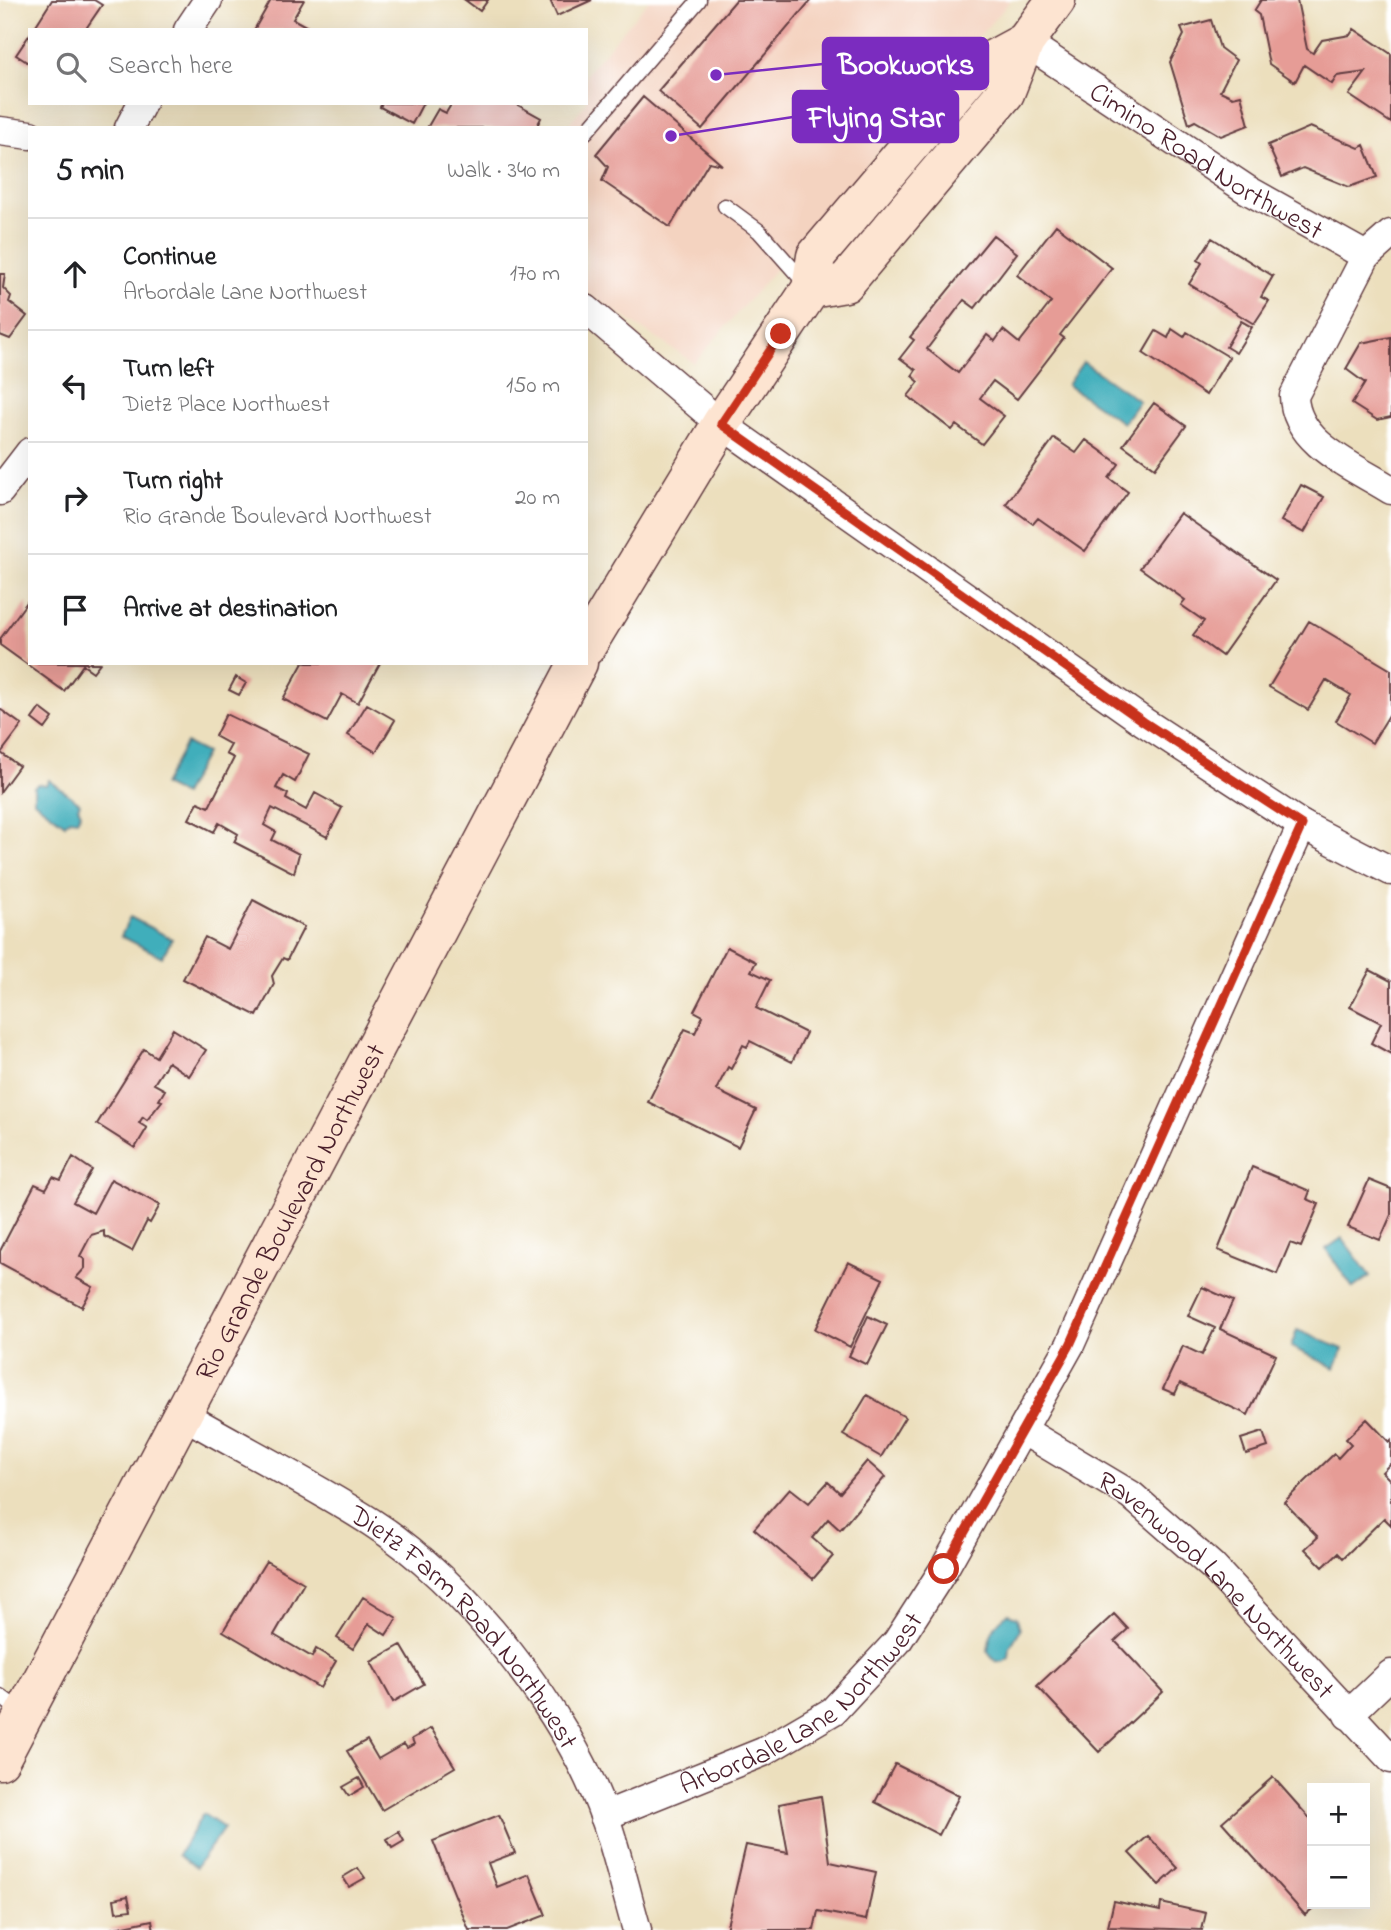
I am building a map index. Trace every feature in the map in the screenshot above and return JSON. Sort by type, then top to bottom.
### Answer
[{"type":"street","points":[[189,28],[208,0]]},
{"type":"street","points":[[588,644],[721,424],[811,289],[816,256],[975,69],[1025,42],[1056,0]]},
{"type":"street","name":"Cimino Road Northwest","points":[[1025,42],[1235,182],[1366,256]]},
{"type":"street","points":[[130,126],[141,105]]},
{"type":"street","points":[[0,131],[28,135]]},
{"type":"street","points":[[1391,234],[1366,256],[1294,396],[1294,413],[1306,435],[1391,491]]},
{"type":"street","points":[[588,311],[721,424],[1144,722],[1302,825],[1391,871]]},
{"type":"street","points":[[0,491],[28,455]]},
{"type":"street","name":"Rio Grande Boulevard Northwest","points":[[0,1759],[12,1705],[182,1414],[577,665]]},
{"type":"street","name":"Arbordale Lane Northwest","points":[[604,1816],[763,1752],[833,1712],[897,1642],[944,1569],[1070,1345],[1302,825]]},
{"type":"street","name":"Dietz Farm Road Northwest","points":[[182,1414],[373,1523],[433,1570],[523,1667],[568,1738],[604,1816],[637,1930]]},
{"type":"street","name":"Ravenwood Lane Northwest","points":[[1024,1431],[1130,1495],[1212,1566],[1348,1716],[1391,1759]]},
{"type":"street","points":[[1348,1716],[1391,1674]]},
{"type":"lane","points":[[588,130],[699,0]]},
{"type":"lane","points":[[725,206],[759,231],[811,289]]},
{"type":"shaded area","points":[[649,0],[1011,0],[694,363],[588,293],[588,126],[567,126],[584,105],[588,105],[588,72]]},
{"type":"water","points":[[1083,362],[1139,401],[1123,423],[1067,385]]},
{"type":"water","points":[[186,743],[206,753],[183,795],[163,785]]},
{"type":"water","points":[[49,780],[80,803],[78,807],[81,813],[77,820],[69,819],[65,824],[34,801],[34,787],[38,784],[46,785]]},
{"type":"water","points":[[130,917],[172,939],[162,957],[121,936]]},
{"type":"water","points":[[1342,1238],[1370,1276],[1353,1288],[1326,1249]]},
{"type":"water","points":[[1297,1330],[1343,1349],[1335,1368],[1291,1347]]},
{"type":"water","points":[[1008,1614],[1017,1617],[1020,1630],[1010,1647],[1009,1658],[1003,1662],[996,1661],[988,1652],[990,1640],[996,1625]]},
{"type":"water","points":[[203,1814],[224,1828],[196,1867],[178,1855]]},
{"type":"building","points":[[52,0],[94,0],[102,5],[86,28],[34,28]]},
{"type":"building","points":[[271,0],[304,0],[293,19],[309,28],[255,28]]},
{"type":"building","points":[[465,0],[488,0],[480,11]]},
{"type":"building","points":[[550,0],[592,0],[557,16]]},
{"type":"building","points":[[736,0],[811,0],[702,129],[658,91]]},
{"type":"building","points":[[1261,0],[1297,0],[1307,49],[1313,53],[1322,40],[1350,35],[1354,29],[1391,54],[1391,123],[1349,95],[1366,72],[1337,76],[1332,84],[1304,65],[1295,82],[1269,64],[1259,15],[1254,11]]},
{"type":"building","points":[[1211,20],[1220,48],[1236,60],[1220,91],[1233,97],[1241,95],[1249,125],[1221,136],[1195,121],[1189,124],[1170,62],[1184,35],[1181,28]]},
{"type":"building","points":[[28,37],[28,63],[16,55]]},
{"type":"building","points":[[643,97],[722,165],[709,162],[670,227],[602,181],[608,167],[596,154]]},
{"type":"building","points":[[381,105],[422,105],[412,124],[380,107]]},
{"type":"building","points":[[451,105],[518,105],[541,118],[537,126],[428,126],[438,109],[446,113]]},
{"type":"building","points":[[1310,127],[1359,148],[1364,145],[1377,177],[1349,187],[1303,168],[1282,177],[1268,145]]},
{"type":"building","points":[[1056,225],[1112,268],[1060,335],[1064,338],[1017,399],[993,381],[980,398],[1004,416],[982,444],[956,425],[952,430],[908,396],[919,382],[912,376],[916,370],[900,358],[914,340],[910,337],[993,235],[1017,253],[975,308],[964,300],[927,349],[958,373],[987,335],[995,341],[1003,330],[1019,343],[1051,302],[1017,275]]},
{"type":"building","points":[[1212,238],[1273,276],[1261,297],[1269,301],[1254,324],[1189,284],[1202,263],[1198,260]]},
{"type":"building","points":[[0,274],[5,274],[3,288],[11,296],[9,302],[27,316],[10,339],[0,335]]},
{"type":"building","points":[[1241,321],[1252,327],[1236,353],[1226,347]]},
{"type":"building","points":[[1172,329],[1184,337],[1187,332],[1229,357],[1206,395],[1143,353],[1156,331],[1168,338]]},
{"type":"building","points":[[1391,337],[1391,417],[1377,420],[1352,404],[1365,383],[1346,369],[1361,343]]},
{"type":"building","points":[[1154,403],[1186,426],[1155,468],[1123,445]]},
{"type":"building","points":[[1054,438],[1076,453],[1086,440],[1119,464],[1109,478],[1128,492],[1085,551],[1038,518],[1033,524],[1006,504]]},
{"type":"building","points":[[1301,485],[1324,497],[1304,533],[1281,521]]},
{"type":"building","points":[[1180,513],[1276,580],[1222,656],[1193,635],[1204,621],[1181,605],[1185,600],[1140,568]]},
{"type":"building","points":[[27,602],[28,665],[83,665],[64,691],[0,645],[0,639]]},
{"type":"building","points":[[1309,621],[1391,670],[1391,712],[1372,743],[1336,721],[1351,695],[1326,680],[1308,710],[1269,687]]},
{"type":"building","points":[[83,665],[98,665],[93,672]]},
{"type":"building","points":[[302,665],[379,665],[358,703],[342,694],[327,722],[283,699]]},
{"type":"building","points":[[236,677],[246,683],[239,695],[229,690]]},
{"type":"building","points":[[367,704],[395,720],[376,752],[348,735]]},
{"type":"building","points":[[40,708],[53,718],[45,729],[32,719]]},
{"type":"building","points":[[0,709],[22,725],[1,753],[19,766],[0,792]]},
{"type":"building","points":[[226,714],[309,754],[295,782],[283,775],[276,788],[288,794],[286,799],[306,810],[315,793],[342,808],[327,837],[272,808],[264,825],[276,832],[272,840],[299,854],[294,873],[234,842],[238,834],[219,823],[214,832],[189,819],[198,802],[209,807],[234,758],[226,754],[231,745],[215,736]]},
{"type":"building","points":[[253,900],[304,927],[287,960],[283,958],[272,976],[274,984],[257,1016],[183,979],[205,937],[228,949]]},
{"type":"building","points":[[727,947],[756,962],[751,971],[770,980],[756,1008],[806,1033],[792,1062],[750,1041],[747,1047],[743,1045],[731,1069],[728,1067],[716,1090],[756,1110],[738,1147],[648,1102],[685,1029],[695,1033],[703,1016],[694,1011]]},
{"type":"building","points":[[1370,970],[1391,981],[1391,1054],[1371,1043],[1381,1023],[1350,1007]]},
{"type":"building","points":[[173,1029],[206,1050],[189,1076],[168,1062],[154,1084],[165,1090],[159,1100],[162,1101],[147,1120],[143,1117],[139,1123],[147,1128],[135,1148],[97,1124],[144,1049],[156,1057]]},
{"type":"building","points":[[73,1157],[92,1170],[73,1202],[93,1213],[111,1179],[160,1205],[150,1223],[147,1221],[132,1251],[104,1236],[104,1231],[91,1235],[80,1256],[85,1260],[85,1268],[76,1278],[93,1287],[82,1307],[0,1263],[0,1251],[35,1184],[46,1189],[53,1177],[61,1180]]},
{"type":"building","points":[[1252,1167],[1310,1191],[1307,1199],[1319,1204],[1301,1247],[1290,1243],[1277,1274],[1218,1250]]},
{"type":"building","points":[[1369,1180],[1391,1189],[1391,1215],[1380,1240],[1348,1227]]},
{"type":"building","points":[[848,1262],[883,1279],[850,1347],[815,1329]]},
{"type":"building","points":[[1202,1287],[1233,1301],[1220,1329],[1276,1355],[1248,1415],[1180,1383],[1175,1394],[1163,1389],[1183,1346],[1202,1355],[1215,1328],[1188,1316]]},
{"type":"building","points":[[868,1316],[887,1325],[867,1365],[849,1356]]},
{"type":"building","points":[[867,1395],[905,1417],[881,1457],[843,1435]]},
{"type":"building","points":[[1367,1419],[1389,1442],[1391,1440],[1391,1463],[1382,1472],[1391,1481],[1391,1525],[1384,1518],[1343,1558],[1338,1553],[1323,1567],[1305,1549],[1318,1537],[1284,1502],[1334,1454],[1338,1458],[1351,1444],[1346,1439]]},
{"type":"building","points":[[1263,1432],[1268,1447],[1246,1454],[1241,1439]]},
{"type":"building","points":[[867,1461],[885,1477],[840,1530],[828,1519],[812,1538],[833,1556],[813,1579],[754,1529],[790,1488],[809,1503],[828,1482],[840,1493]]},
{"type":"building","points":[[266,1561],[304,1583],[274,1635],[312,1657],[316,1649],[336,1661],[320,1688],[223,1631]]},
{"type":"building","points":[[363,1597],[397,1618],[386,1635],[369,1624],[353,1649],[337,1638]]},
{"type":"building","points":[[1114,1614],[1128,1629],[1115,1641],[1163,1692],[1099,1752],[1037,1686]]},
{"type":"building","points":[[401,1645],[424,1684],[393,1702],[371,1662]]},
{"type":"building","points":[[431,1728],[455,1767],[382,1810],[347,1751],[367,1740],[378,1759],[404,1744],[407,1748],[414,1744],[412,1739]]},
{"type":"building","points":[[895,1764],[959,1796],[939,1835],[875,1802]]},
{"type":"building","points":[[1273,1777],[1307,1815],[1307,1909],[1312,1909],[1305,1915],[1222,1822]]},
{"type":"building","points":[[359,1778],[364,1787],[349,1796],[343,1787]]},
{"type":"building","points":[[821,1796],[830,1862],[876,1872],[866,1920],[818,1911],[814,1930],[726,1930],[746,1845],[788,1853],[779,1804]]},
{"type":"building","points":[[499,1815],[515,1853],[488,1863],[497,1887],[529,1874],[546,1915],[507,1930],[469,1930],[433,1841]]},
{"type":"building","points":[[399,1832],[404,1841],[392,1848],[387,1839]]},
{"type":"building","points":[[1148,1836],[1178,1868],[1159,1885],[1129,1853]]},
{"type":"building","points":[[358,1868],[365,1878],[349,1887],[343,1877]]},
{"type":"building","points":[[128,1896],[131,1910],[116,1912],[114,1899]]},
{"type":"building","points":[[1114,1901],[1160,1911],[1161,1903],[1206,1913],[1202,1930],[1108,1927]]},
{"type":"building","points":[[152,1920],[154,1930],[110,1930],[110,1929]]},
{"type":"place","name":"Bookworks","points":[[716,75]]},
{"type":"place","name":"Flying Star","points":[[671,136]]},
{"type":"route","points":[[781,334],[721,424],[1144,722],[1302,825],[1070,1345],[944,1569]]}]
